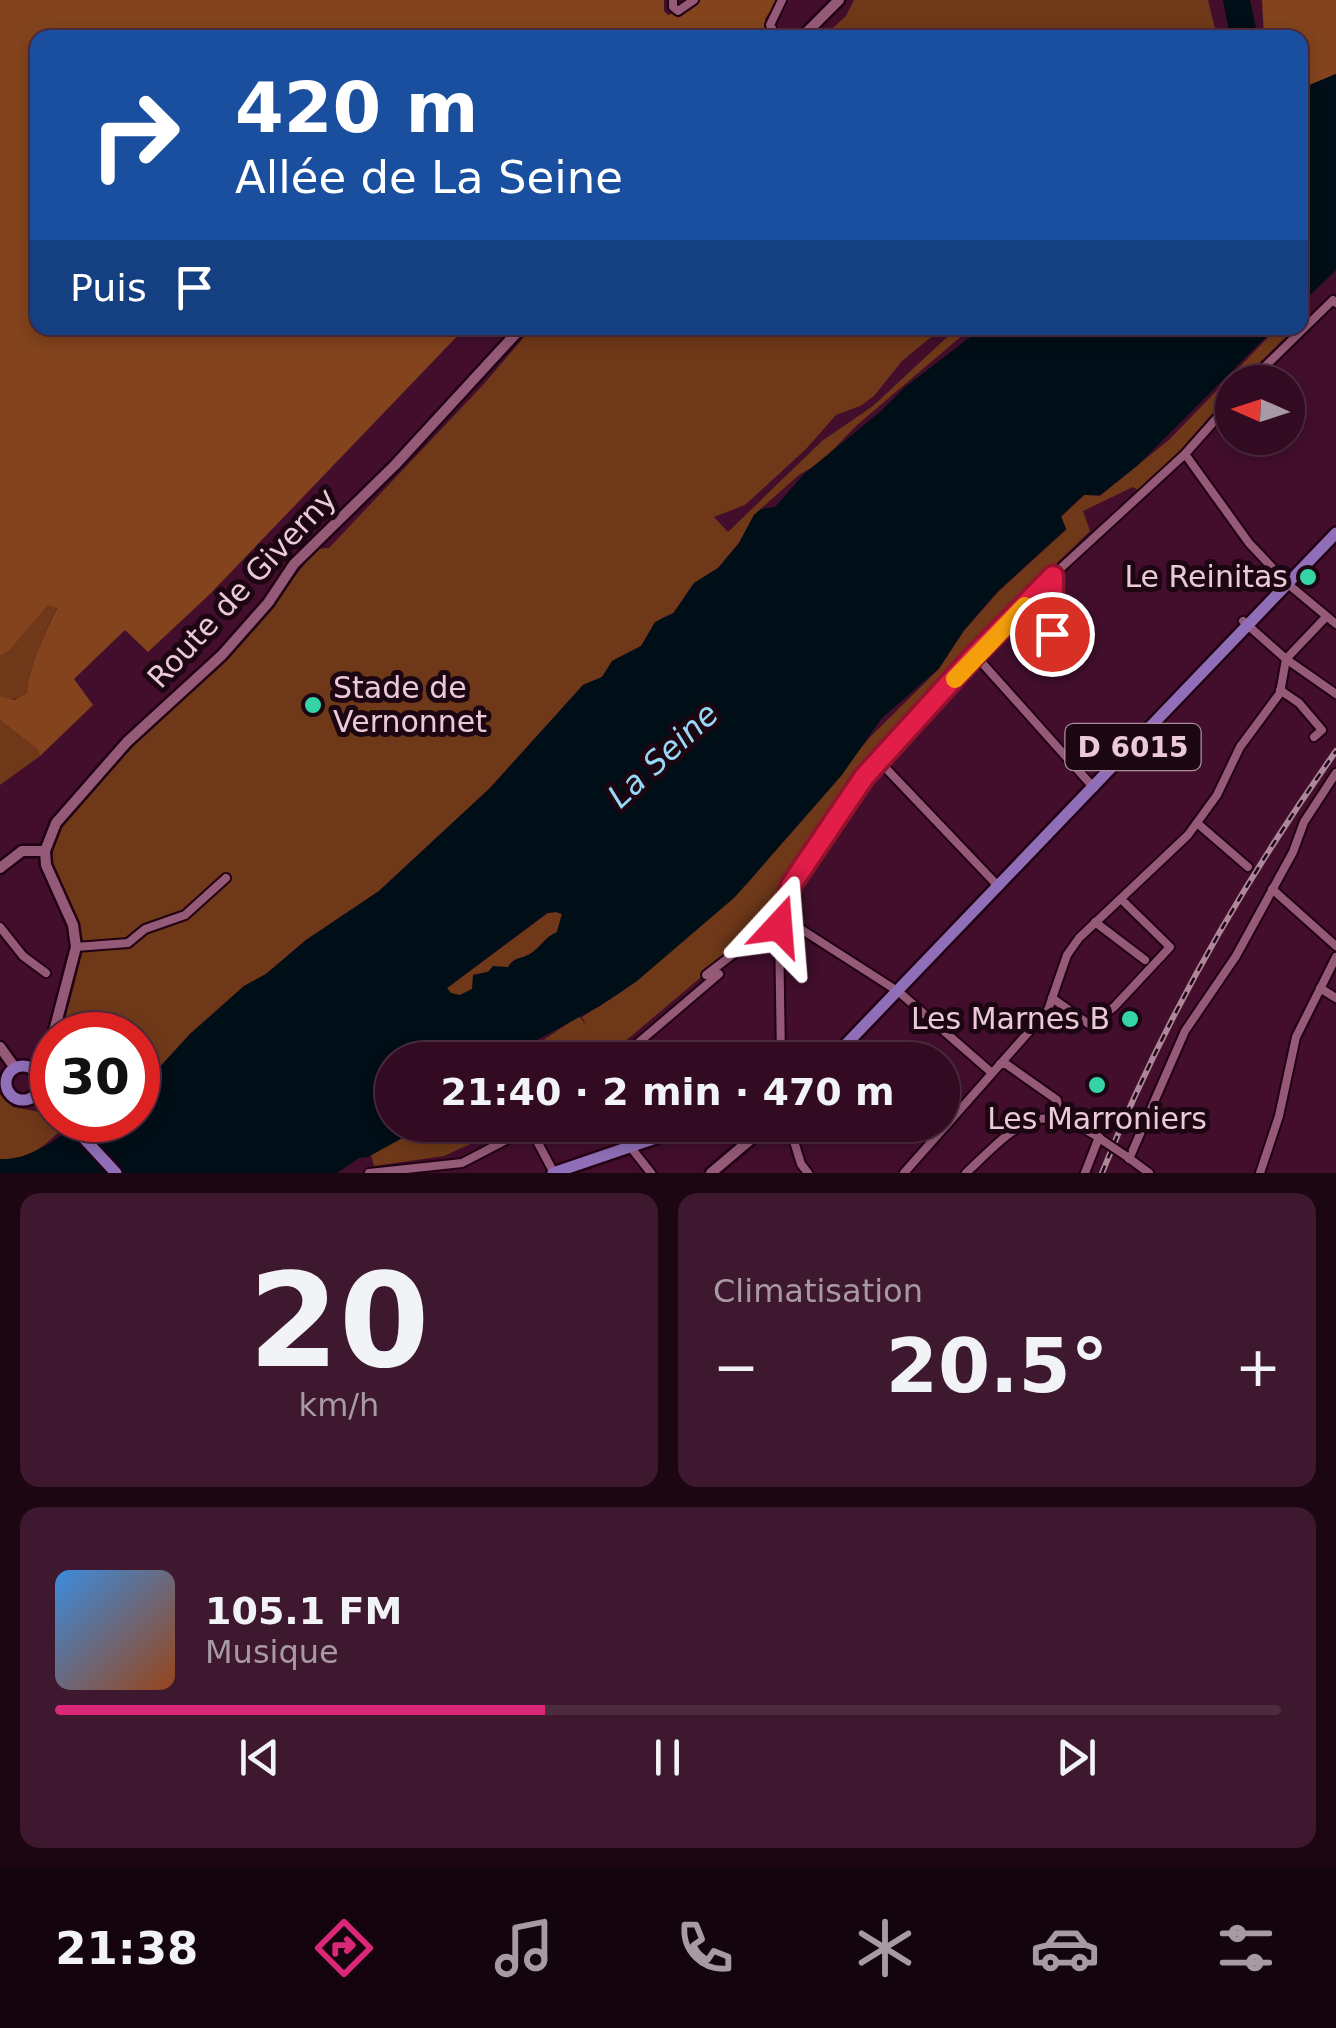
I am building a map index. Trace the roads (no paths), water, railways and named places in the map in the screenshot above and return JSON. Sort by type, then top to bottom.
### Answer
[{"type":"main road","points":[[810,30],[839,0]]},
{"type":"main road","name":"Route de Giverny","points":[[44,851],[56,822],[127,742],[222,655],[268,602],[294,564],[395,465],[515,335]]},
{"type":"main road","name":"D 6015","points":[[1286,582],[1336,523]]},
{"type":"main road","name":"D 6015","points":[[849,1042],[1336,533]]},
{"type":"main road","points":[[0,868],[22,851],[44,851],[50,880],[74,925],[76,948],[59,1012]]},
{"type":"main road","points":[[0,1046],[15,1068]]},
{"type":"main road","points":[[30,1068],[15,1068],[3,1080],[17,1100],[30,1099]]},
{"type":"main road","points":[[87,1142],[116,1173]]},
{"type":"main road","points":[[554,1173],[647,1142]]},
{"type":"main road","points":[[711,1173],[745,1144]]},
{"type":"street","points":[[673,0],[672,7],[678,11],[694,0]]},
{"type":"street","points":[[772,30],[770,26],[782,0]]},
{"type":"street","points":[[1308,326],[1334,302]]},
{"type":"street","points":[[1267,365],[1299,335]]},
{"type":"street","points":[[782,1042],[780,921],[791,885],[878,760],[1053,576],[1185,454],[1215,420]]},
{"type":"street","points":[[1185,454],[1249,543],[1286,582],[1336,624]]},
{"type":"street","points":[[1012,620],[1027,635],[1052,634],[1053,576]]},
{"type":"street","points":[[904,1173],[1048,1010],[1067,955],[1079,938],[1197,823],[1217,796],[1240,747],[1280,690],[1286,660],[1326,616]]},
{"type":"street","points":[[1246,623],[1286,660],[1336,694]]},
{"type":"street","points":[[975,655],[1092,785]]},
{"type":"street","points":[[1280,690],[1322,730],[1314,737]]},
{"type":"street","points":[[878,760],[997,885]]},
{"type":"street","points":[[1130,1163],[1185,1031],[1236,956],[1304,822],[1336,773]]},
{"type":"street","points":[[1197,823],[1248,868]]},
{"type":"street","points":[[76,948],[128,944],[145,930],[185,915],[226,878]]},
{"type":"street","points":[[1272,889],[1336,946]]},
{"type":"street","points":[[1052,998],[1090,1026],[1114,1007],[1170,948],[1120,898]]},
{"type":"street","points":[[780,921],[898,992],[992,1072]]},
{"type":"street","points":[[639,1042],[719,974],[706,975],[780,921]]},
{"type":"street","points":[[1096,922],[1145,960]]},
{"type":"street","points":[[0,927],[23,956],[46,973]]},
{"type":"street","points":[[1260,1173],[1279,1116],[1296,1037],[1336,957]]},
{"type":"street","points":[[1320,988],[1336,998]]},
{"type":"street","points":[[1000,1064],[1006,1064],[1057,1100],[1060,1118]]},
{"type":"street","points":[[966,1173],[1016,1126],[1060,1118],[1075,1122],[1149,1173]]},
{"type":"street","points":[[1085,1173],[1102,1139]]},
{"type":"street","points":[[369,1173],[454,1169],[504,1142]]},
{"type":"street","points":[[540,1142],[554,1173]]},
{"type":"street","points":[[626,1142],[651,1173]]},
{"type":"street","points":[[794,1142],[808,1173]]},
{"type":"water","points":[[1223,0],[1250,0],[1256,30],[1229,30]]},
{"type":"water","points":[[1336,74],[1336,270],[1308,297],[1308,86]]},
{"type":"water","name":"La Seine","points":[[973,335],[1268,335],[1238,365],[1215,365],[1215,388],[1138,465],[1100,495],[1084,495],[1061,516],[1066,529],[998,591],[964,630],[939,668],[881,719],[842,775],[735,897],[637,981],[534,1042],[375,1042],[375,1142],[395,1142],[337,1173],[0,1173],[0,1159],[26,1155],[51,1142],[160,1142],[160,1067],[190,1034],[244,986],[379,891],[490,788],[583,685],[602,677],[612,661],[641,646],[655,622],[674,613],[694,583],[718,568],[739,543],[754,515],[761,509],[775,507],[805,473]],"holes":[[[547,913],[562,914],[557,932],[508,967],[493,966],[488,972],[473,975],[472,989],[460,995],[447,988]]]},
{"type":"railway","points":[[1102,1173],[1151,1063],[1207,955],[1269,851],[1336,751]]},
{"type":"place","name":"Le Reinitas","points":[[1308,577]]},
{"type":"place","name":"Stade de Vernonnet","points":[[313,705]]},
{"type":"place","name":"Les Marnes B","points":[[1130,1019]]},
{"type":"place","name":"Les Marroniers","points":[[1097,1085]]}]
